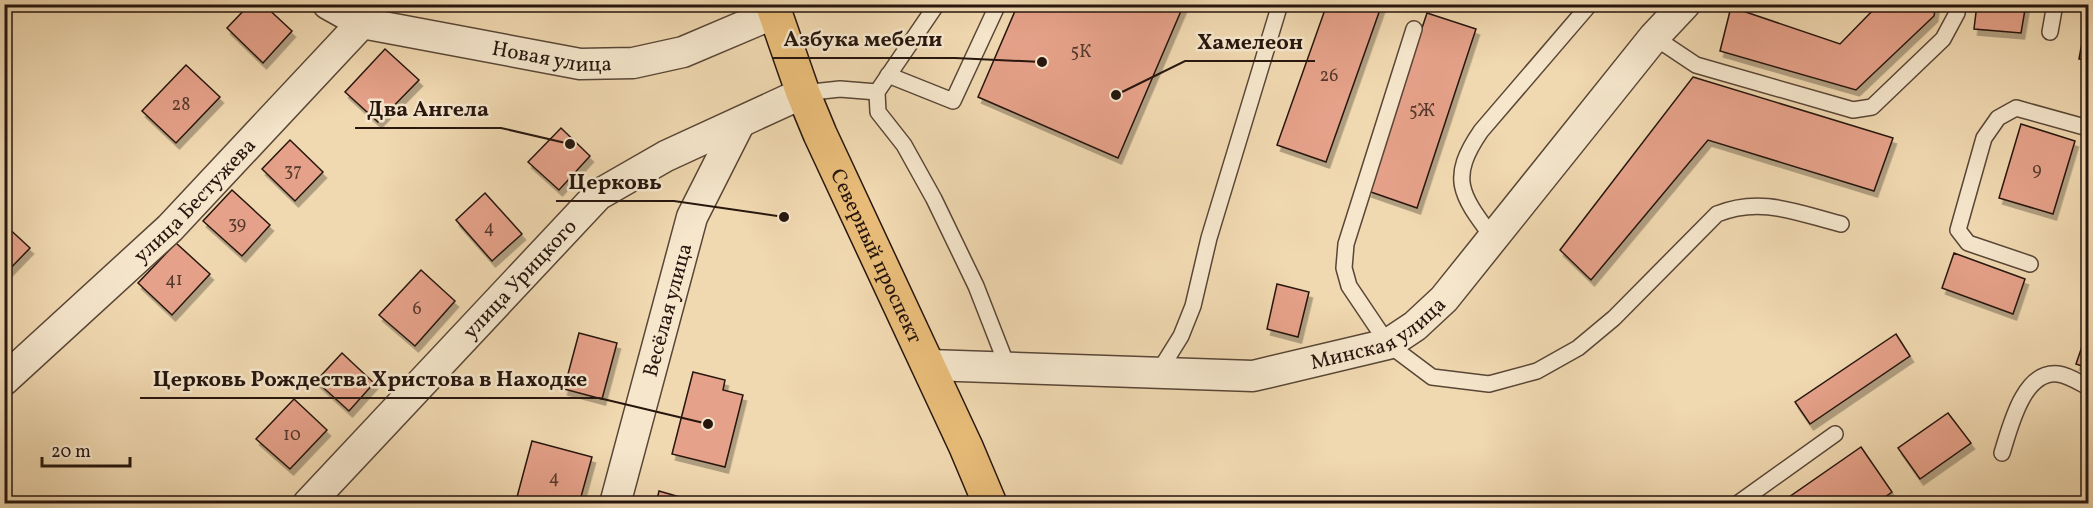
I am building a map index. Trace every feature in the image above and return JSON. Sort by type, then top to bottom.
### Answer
[{"type":"main road","name":"Северный проспект","points":[[774,8],[803,93],[929,365],[990,504]]},
{"type":"street","name":"Новая улица","points":[[328,4],[580,64],[622,63],[683,52],[774,8]]},
{"type":"street","name":"Минская улица","points":[[929,365],[1253,376],[1388,344],[1415,326],[1444,299],[1654,37],[1685,4]]},
{"type":"street","name":"улица Бестужева","points":[[4,380],[170,228],[363,14]]},
{"type":"street","name":"улица Урицкого","points":[[308,504],[598,195],[666,156],[803,93]]},
{"type":"street","name":"Весёлая улица","points":[[615,504],[692,218],[739,124]]},
{"type":"lane","points":[[937,4],[877,92],[878,112],[904,145],[934,199],[976,286],[1008,368]]},
{"type":"lane","points":[[888,75],[953,101],[998,4]]},
{"type":"lane","points":[[1158,373],[1181,336],[1193,306],[1209,238],[1281,4]]},
{"type":"lane","points":[[1493,238],[1466,202],[1461,169],[1466,153],[1481,131],[1590,4]]},
{"type":"lane","points":[[1654,37],[1696,65],[1853,110],[1872,107],[1943,39],[1959,4]]},
{"type":"lane","points":[[2050,32],[2055,4]]},
{"type":"lane","points":[[1414,29],[1346,244],[1344,268],[1349,286],[1388,344],[1431,377],[1489,384],[1537,371],[1578,348],[1614,318],[1717,214],[1737,206],[1756,204],[1841,224]]},
{"type":"lane","points":[[803,93],[840,89],[877,92]]},
{"type":"lane","points":[[2030,264],[1968,243],[1958,230],[1984,138],[1998,118],[2016,108],[2088,128]]},
{"type":"lane","points":[[2002,453],[2017,406],[2032,385],[2045,375],[2059,374],[2088,387]]},
{"type":"lane","points":[[1737,504],[1835,434]]},
{"type":"building","points":[[250,4],[263,4],[292,31],[263,63],[227,28]]},
{"type":"building","points":[[1018,4],[1184,4],[1118,158],[978,97]]},
{"type":"building","points":[[1327,4],[1382,4],[1326,162],[1277,145]]},
{"type":"building","points":[[1879,4],[1936,4],[1934,16],[1856,90],[1720,51],[1731,7],[1840,44]]},
{"type":"building","points":[[1977,4],[2026,4],[2021,33],[1974,29]]},
{"type":"building","points":[[1427,13],[1476,29],[1417,208],[1368,191]]},
{"type":"building","points":[[2083,37],[2088,38],[2088,61],[2079,59]]},
{"type":"building","points":[[385,49],[419,80],[378,122],[345,92]]},
{"type":"building","points":[[186,65],[220,97],[176,143],[142,111]]},
{"type":"building","points":[[1693,77],[1893,138],[1874,191],[1708,140],[1591,280],[1560,250]]},
{"type":"building","points":[[2021,124],[2075,141],[2053,214],[1999,198]]},
{"type":"building","points":[[561,128],[590,156],[559,190],[528,162]]},
{"type":"building","points":[[290,140],[323,172],[295,201],[262,169]]},
{"type":"building","points":[[232,190],[270,225],[242,256],[203,221]]},
{"type":"building","points":[[485,193],[522,234],[492,261],[456,220]]},
{"type":"building","points":[[4,224],[30,248],[4,275]]},
{"type":"building","points":[[176,243],[210,274],[172,315],[138,283]]},
{"type":"building","points":[[1954,253],[2025,279],[2013,314],[1942,288]]},
{"type":"building","points":[[421,270],[455,301],[415,346],[379,315]]},
{"type":"building","points":[[1277,284],[1309,292],[1298,337],[1267,329]]},
{"type":"building","points":[[2088,329],[2088,368],[2076,364]]},
{"type":"building","points":[[579,333],[617,343],[602,399],[564,389]]},
{"type":"building","points":[[1896,334],[1910,356],[1810,424],[1795,402]]},
{"type":"building","points":[[342,353],[374,383],[349,411],[316,381]]},
{"type":"building","points":[[693,372],[725,380],[723,390],[743,395],[725,467],[672,454]]},
{"type":"building","points":[[294,399],[327,430],[290,469],[256,439]]},
{"type":"building","points":[[1948,413],[1971,443],[1920,479],[1898,448]]},
{"type":"building","points":[[532,441],[592,457],[579,504],[542,504],[517,497]]},
{"type":"building","points":[[1861,447],[1892,492],[1875,504],[1779,504]]},
{"type":"building","points":[[659,491],[704,504],[656,504]]},
{"type":"place","name":"Азбука мебели","points":[[1042,62]]},
{"type":"place","name":"Хамелеон","points":[[1116,95]]},
{"type":"place","name":"Два Ангела","points":[[570,144]]},
{"type":"place","name":"Церковь","points":[[784,217]]},
{"type":"place","name":"Церковь Рождества Христова в Находке","points":[[708,424]]}]
